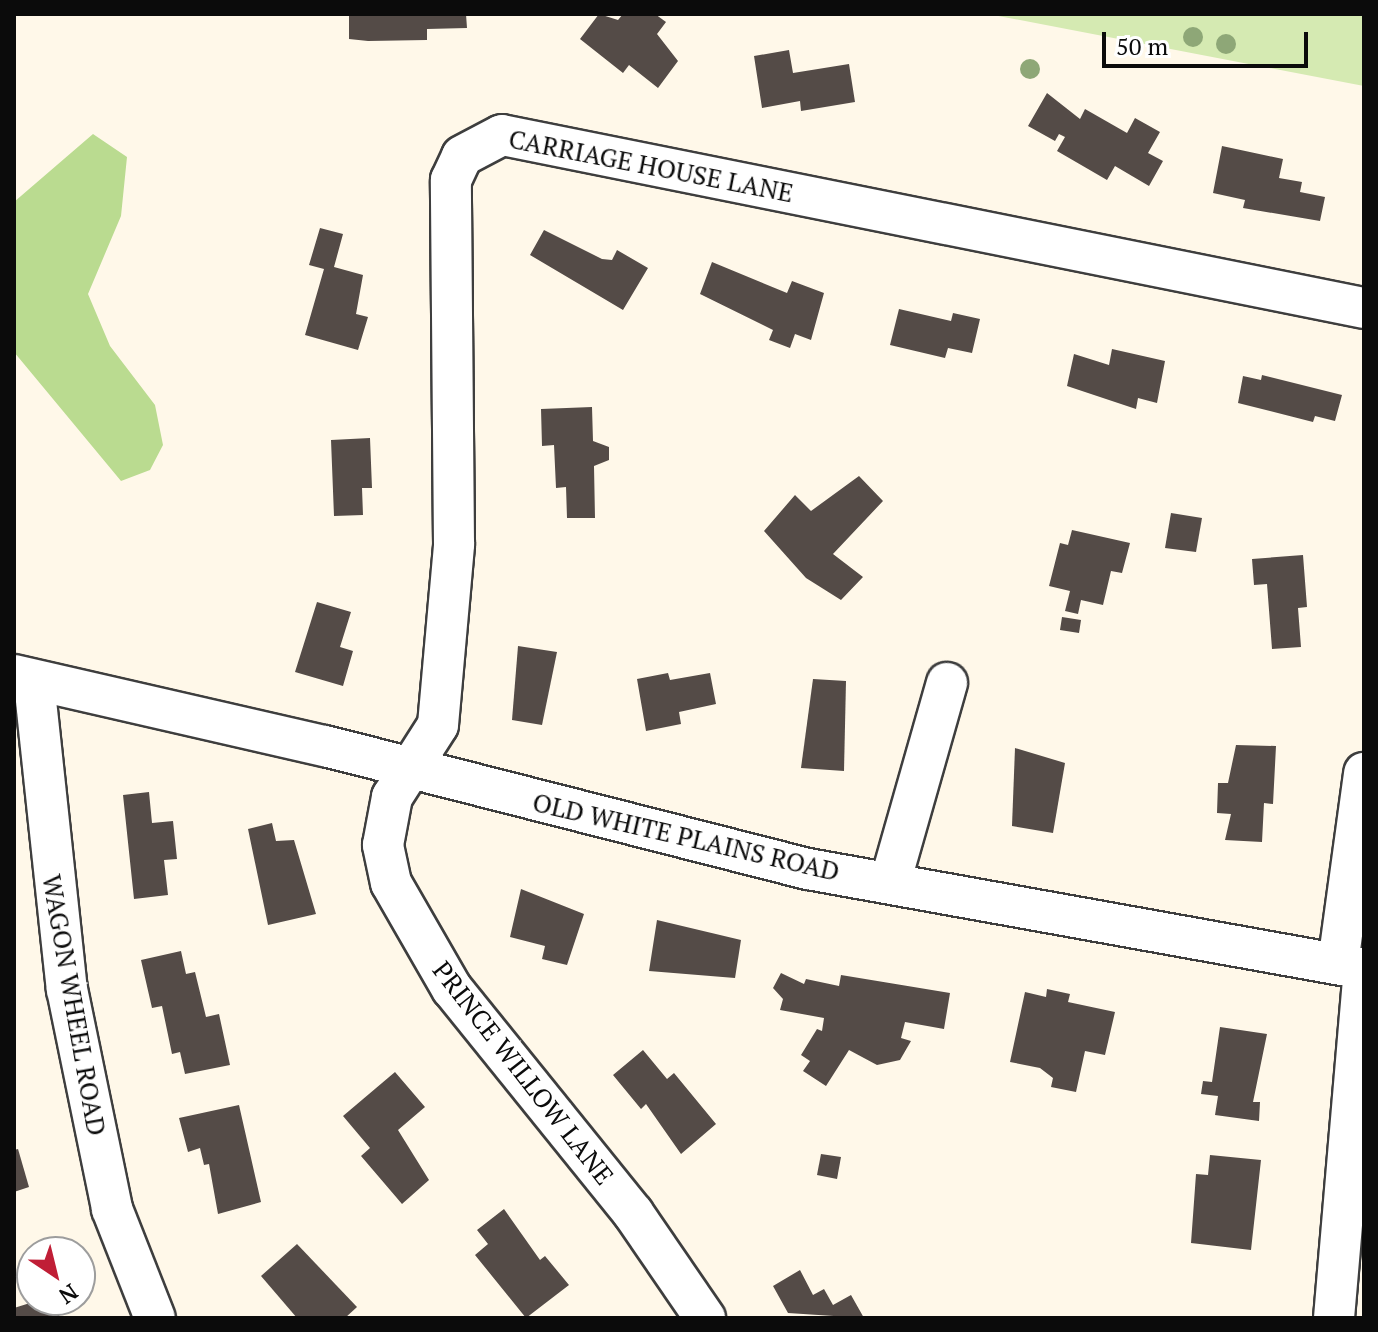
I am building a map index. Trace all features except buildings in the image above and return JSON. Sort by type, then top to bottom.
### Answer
[{"type":"street","name":"CARRIAGE HOUSE LANE","points":[[408,769],[438,725],[454,544],[451,180],[462,156],[480,144],[502,135],[1364,308]]},
{"type":"street","name":"OLD WHITE PLAINS ROAD","points":[[24,678],[408,769],[808,869],[1352,958]]},
{"type":"street","name":"WAGON WHEEL ROAD","points":[[24,678],[67,989],[112,1209],[155,1318]]},
{"type":"street","points":[[890,883],[947,683]]},
{"type":"street","name":"PRINCE WILLOW LANE","points":[[408,769],[392,797],[383,845],[391,883],[411,923],[452,989],[633,1213],[705,1318]]},
{"type":"street","points":[[1334,1318],[1364,773]]},
{"type":"green space","points":[[988,14],[1364,14],[1364,86]]},
{"type":"green space","points":[[93,134],[127,157],[121,216],[88,294],[110,346],[155,405],[163,445],[150,470],[121,481],[14,352],[14,202]]}]
